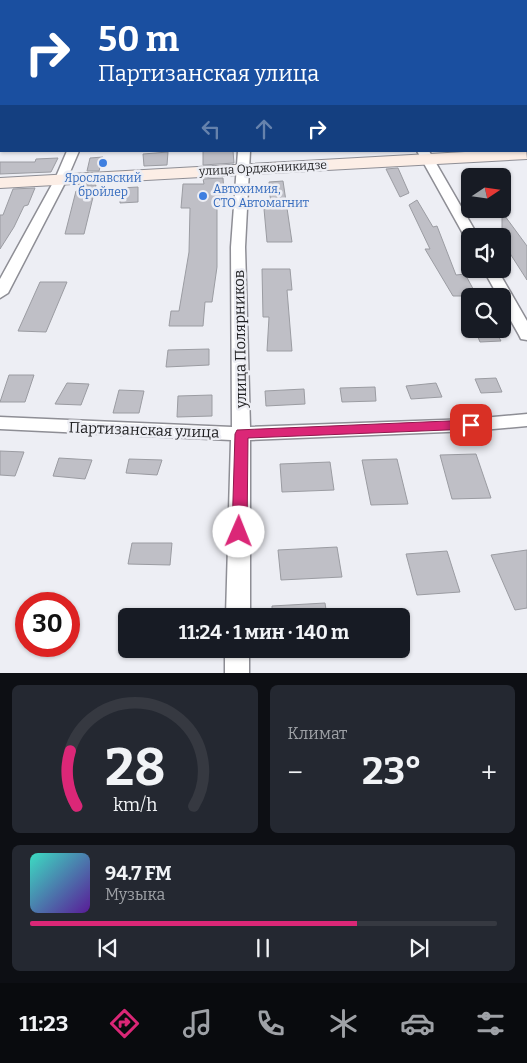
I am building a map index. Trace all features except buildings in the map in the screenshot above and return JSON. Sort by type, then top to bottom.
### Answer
[{"type":"main road","name":"улица Орджоникидзе","points":[[0,183],[425,156],[527,154]]},
{"type":"street","points":[[0,293],[61,179],[73,152]]},
{"type":"street","name":"улица Полярников","points":[[238,608],[241,434],[238,247],[244,152]]},
{"type":"street","points":[[425,156],[466,228]]},
{"type":"street","points":[[495,278],[527,335]]},
{"type":"street","name":"Партизанская улица","points":[[0,423],[241,434],[471,425],[527,420]]},
{"type":"street","points":[[237,658],[237,673]]},
{"type":"place","name":"Ярославский бройлер","points":[[103,163]]},
{"type":"place","name":"Автохимия, СТО Автомагнит","points":[[203,196]]},
{"type":"route","points":[[239,532],[241,434],[471,425]]}]
